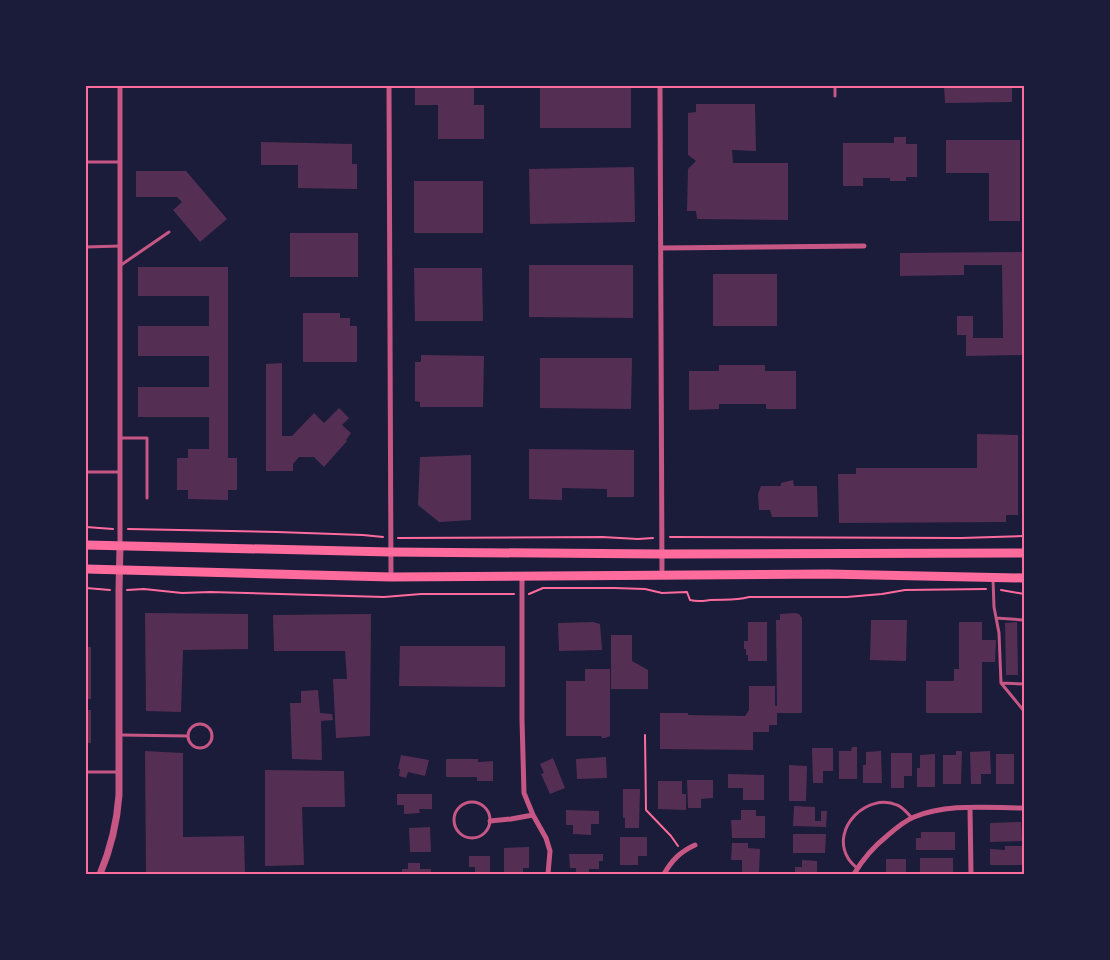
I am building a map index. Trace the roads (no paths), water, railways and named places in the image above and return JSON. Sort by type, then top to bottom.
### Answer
[{"type":"main road","points":[[86,545],[390,552],[1024,553]]},
{"type":"main road","points":[[86,569],[391,577],[827,574],[1024,578]]},
{"type":"street","points":[[100,874],[109,855],[117,821],[119,772],[120,86]]},
{"type":"street","points":[[389,86],[391,577]]},
{"type":"street","points":[[660,86],[662,575]]},
{"type":"street","points":[[661,248],[864,246]]},
{"type":"street","points":[[522,577],[524,793],[550,850],[548,874]]},
{"type":"street","points":[[854,874],[874,847],[912,818],[952,808],[1024,808]]},
{"type":"street","points":[[970,808],[971,874]]},
{"type":"street","points":[[490,821],[533,815]]},
{"type":"street","points":[[664,874],[671,862],[682,851],[694,845]]},
{"type":"lane","points":[[835,86],[835,96]]},
{"type":"lane","points":[[86,162],[120,162]]},
{"type":"lane","points":[[120,266],[169,232]]},
{"type":"lane","points":[[86,247],[120,246]]},
{"type":"lane","points":[[120,438],[147,438],[147,498]]},
{"type":"lane","points":[[86,472],[120,472]]},
{"type":"lane","points":[[993,578],[1001,655],[1001,683],[1024,711]]},
{"type":"lane","points":[[996,618],[1024,620],[1024,628]]},
{"type":"lane","points":[[1001,683],[1024,684]]},
{"type":"lane","points":[[202,724],[212,730],[213,738],[209,745],[202,749],[193,747],[188,736],[194,726],[202,724]]},
{"type":"lane","points":[[119,735],[188,736]]},
{"type":"lane","points":[[86,772],[119,772]]},
{"type":"lane","points":[[473,802],[484,806],[490,815],[490,821],[486,832],[475,838],[458,831],[455,819],[463,805],[473,802]]},
{"type":"lane","points":[[857,868],[848,860],[843,847],[844,831],[854,815],[869,805],[886,802],[899,805],[912,818]]}]
